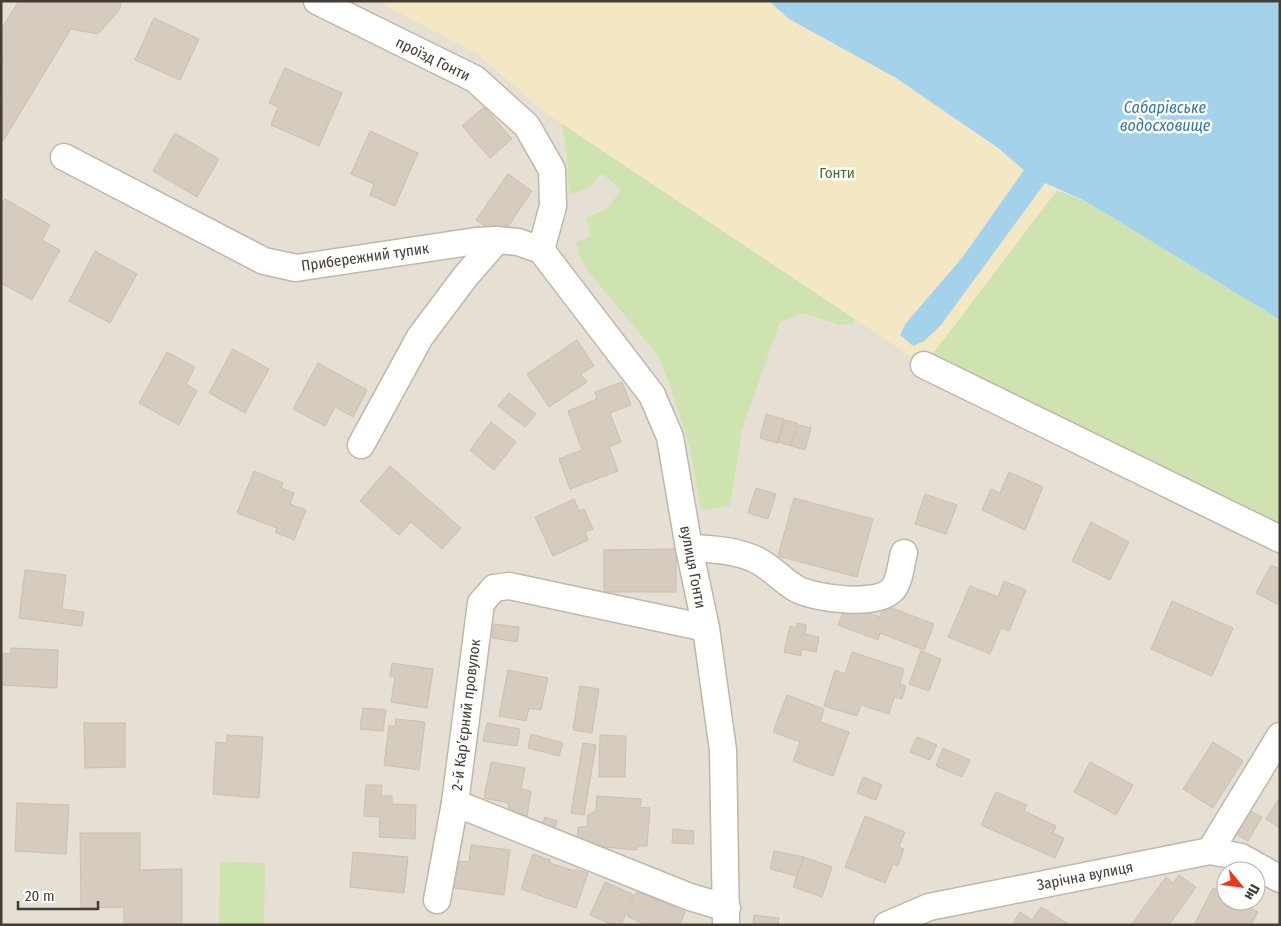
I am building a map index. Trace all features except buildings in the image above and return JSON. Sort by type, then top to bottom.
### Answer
[{"type":"street","name":"проїзд Гонти","points":[[317,1],[475,79],[527,126],[552,170],[553,206],[541,250]]},
{"type":"street","name":"Прибережний тупик","points":[[64,157],[264,261],[296,268],[476,241],[518,242],[541,250]]},
{"type":"street","points":[[361,445],[420,337],[465,277],[497,240]]},
{"type":"street","name":"вулиця Гонти","points":[[541,250],[652,395],[670,437],[689,548],[706,628],[723,750],[726,916]]},
{"type":"street","points":[[924,365],[1280,539]]},
{"type":"street","points":[[689,548],[721,549],[759,561],[798,590],[824,598],[865,600],[884,597],[894,588],[904,553]]},
{"type":"street","name":"2-й Карʼєрний провулок","points":[[706,628],[509,586],[494,588],[481,604],[455,803],[690,897],[726,916]]},
{"type":"street","points":[[1210,851],[1280,736]]},
{"type":"street","points":[[437,900],[455,803]]},
{"type":"street","name":"Зарічна вулиця","points":[[887,925],[930,907],[1210,851],[1240,857],[1280,879]]},
{"type":"shaded area","points":[[1,1],[377,1],[477,53],[543,111],[924,365],[1280,539],[1280,925],[1,925]]},
{"type":"green space","points":[[562,123],[856,319],[853,324],[840,325],[803,313],[780,322],[742,429],[730,506],[701,510],[690,448],[671,388],[657,354],[587,270],[580,257],[576,242],[591,236],[586,218],[608,208],[621,190],[602,173],[590,187],[569,195],[567,155]]},
{"type":"green space","points":[[1057,190],[1087,202],[1280,320],[1280,539],[924,365]]},
{"type":"green space","points":[[220,862],[265,863],[264,925],[219,925]]},
{"type":"sand","name":"Гонти","points":[[377,1],[769,1],[783,13],[814,33],[916,91],[1057,190],[924,365],[543,111],[477,53]]},
{"type":"water","name":"Сабарівське водосховище","points":[[769,1],[1280,1],[1280,320],[1087,202],[1045,183],[941,325],[924,341],[913,346],[900,335],[906,323],[962,258],[1024,170],[998,148],[896,78],[789,19]]}]
